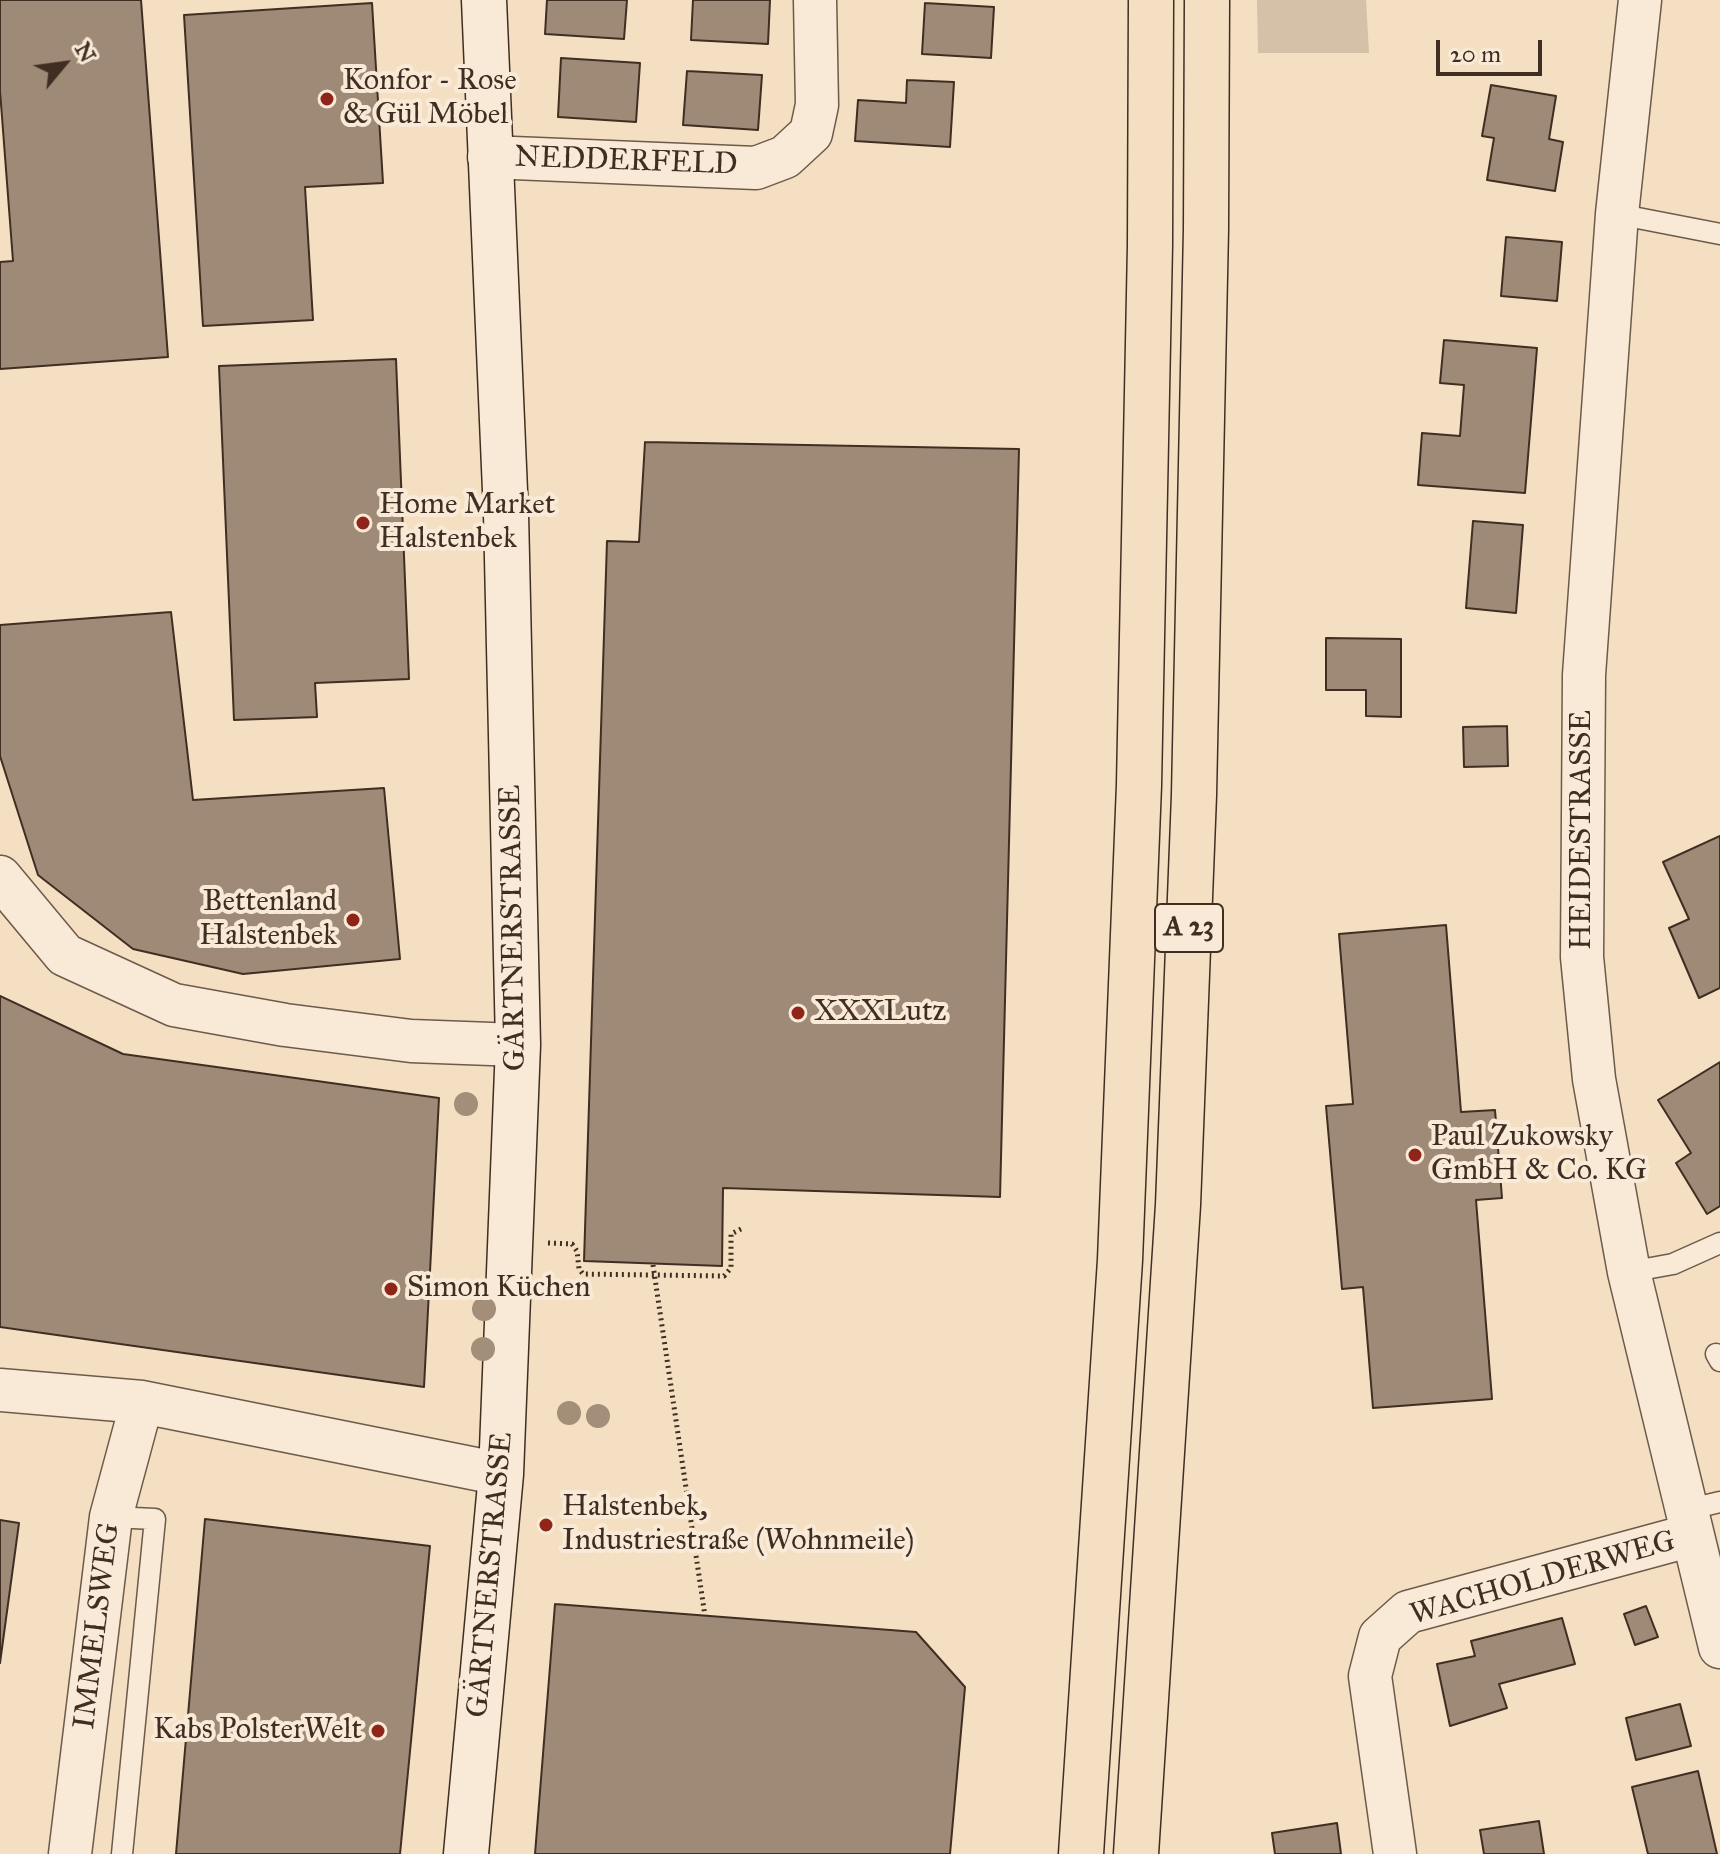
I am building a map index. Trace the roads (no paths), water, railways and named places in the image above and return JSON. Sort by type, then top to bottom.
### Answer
[{"type":"highway","name":"A 23","points":[[1081,1854],[1120,1260],[1138,816],[1150,245],[1151,0]]},
{"type":"highway","name":"A 23","points":[[1136,1854],[1178,1205],[1192,859],[1207,0]]},
{"type":"street","name":"GÄRTNERSTRASSE","points":[[466,1854],[501,1474],[518,1045],[506,514],[484,0]]},
{"type":"street","name":"NEDDERFELD","points":[[489,157],[756,168],[785,157],[811,133],[817,105],[815,0]]},
{"type":"street","name":"HEIDESTRASSE","points":[[1640,0],[1617,214],[1584,675],[1582,942],[1594,1079],[1629,1272],[1699,1516],[1720,1647]]},
{"type":"street","points":[[5,897],[65,955],[174,1005],[285,1025],[411,1041],[518,1045]]},
{"type":"street","points":[[0,1390],[142,1402],[501,1474]]},
{"type":"street","name":"IMMELSWEG","points":[[70,1854],[111,1517],[142,1402]]},
{"type":"street","name":"WACHOLDERWEG","points":[[1395,1854],[1370,1676],[1380,1637],[1408,1612],[1699,1516]]},
{"type":"lane","points":[[1617,214],[1720,234]]},
{"type":"lane","points":[[1629,1272],[1673,1264],[1720,1243]]},
{"type":"lane","points":[[111,1517],[155,1519],[122,1854]]},
{"type":"place","name":"Konfor - Rose & Gül Möbel","points":[[327,99]]},
{"type":"place","name":"Home Market Halstenbek","points":[[363,523]]},
{"type":"place","name":"Bettenland Halstenbek","points":[[353,920]]},
{"type":"place","name":"XXXLutz","points":[[798,1013]]},
{"type":"place","name":"Paul Zukowsky GmbH & Co. KG","points":[[1415,1155]]},
{"type":"place","name":"Simon Küchen","points":[[391,1289]]},
{"type":"place","name":"Halstenbek, Industriestraße (Wohnmeile)","points":[[546,1525]]},
{"type":"place","name":"Kabs PolsterWelt","points":[[378,1731]]}]
